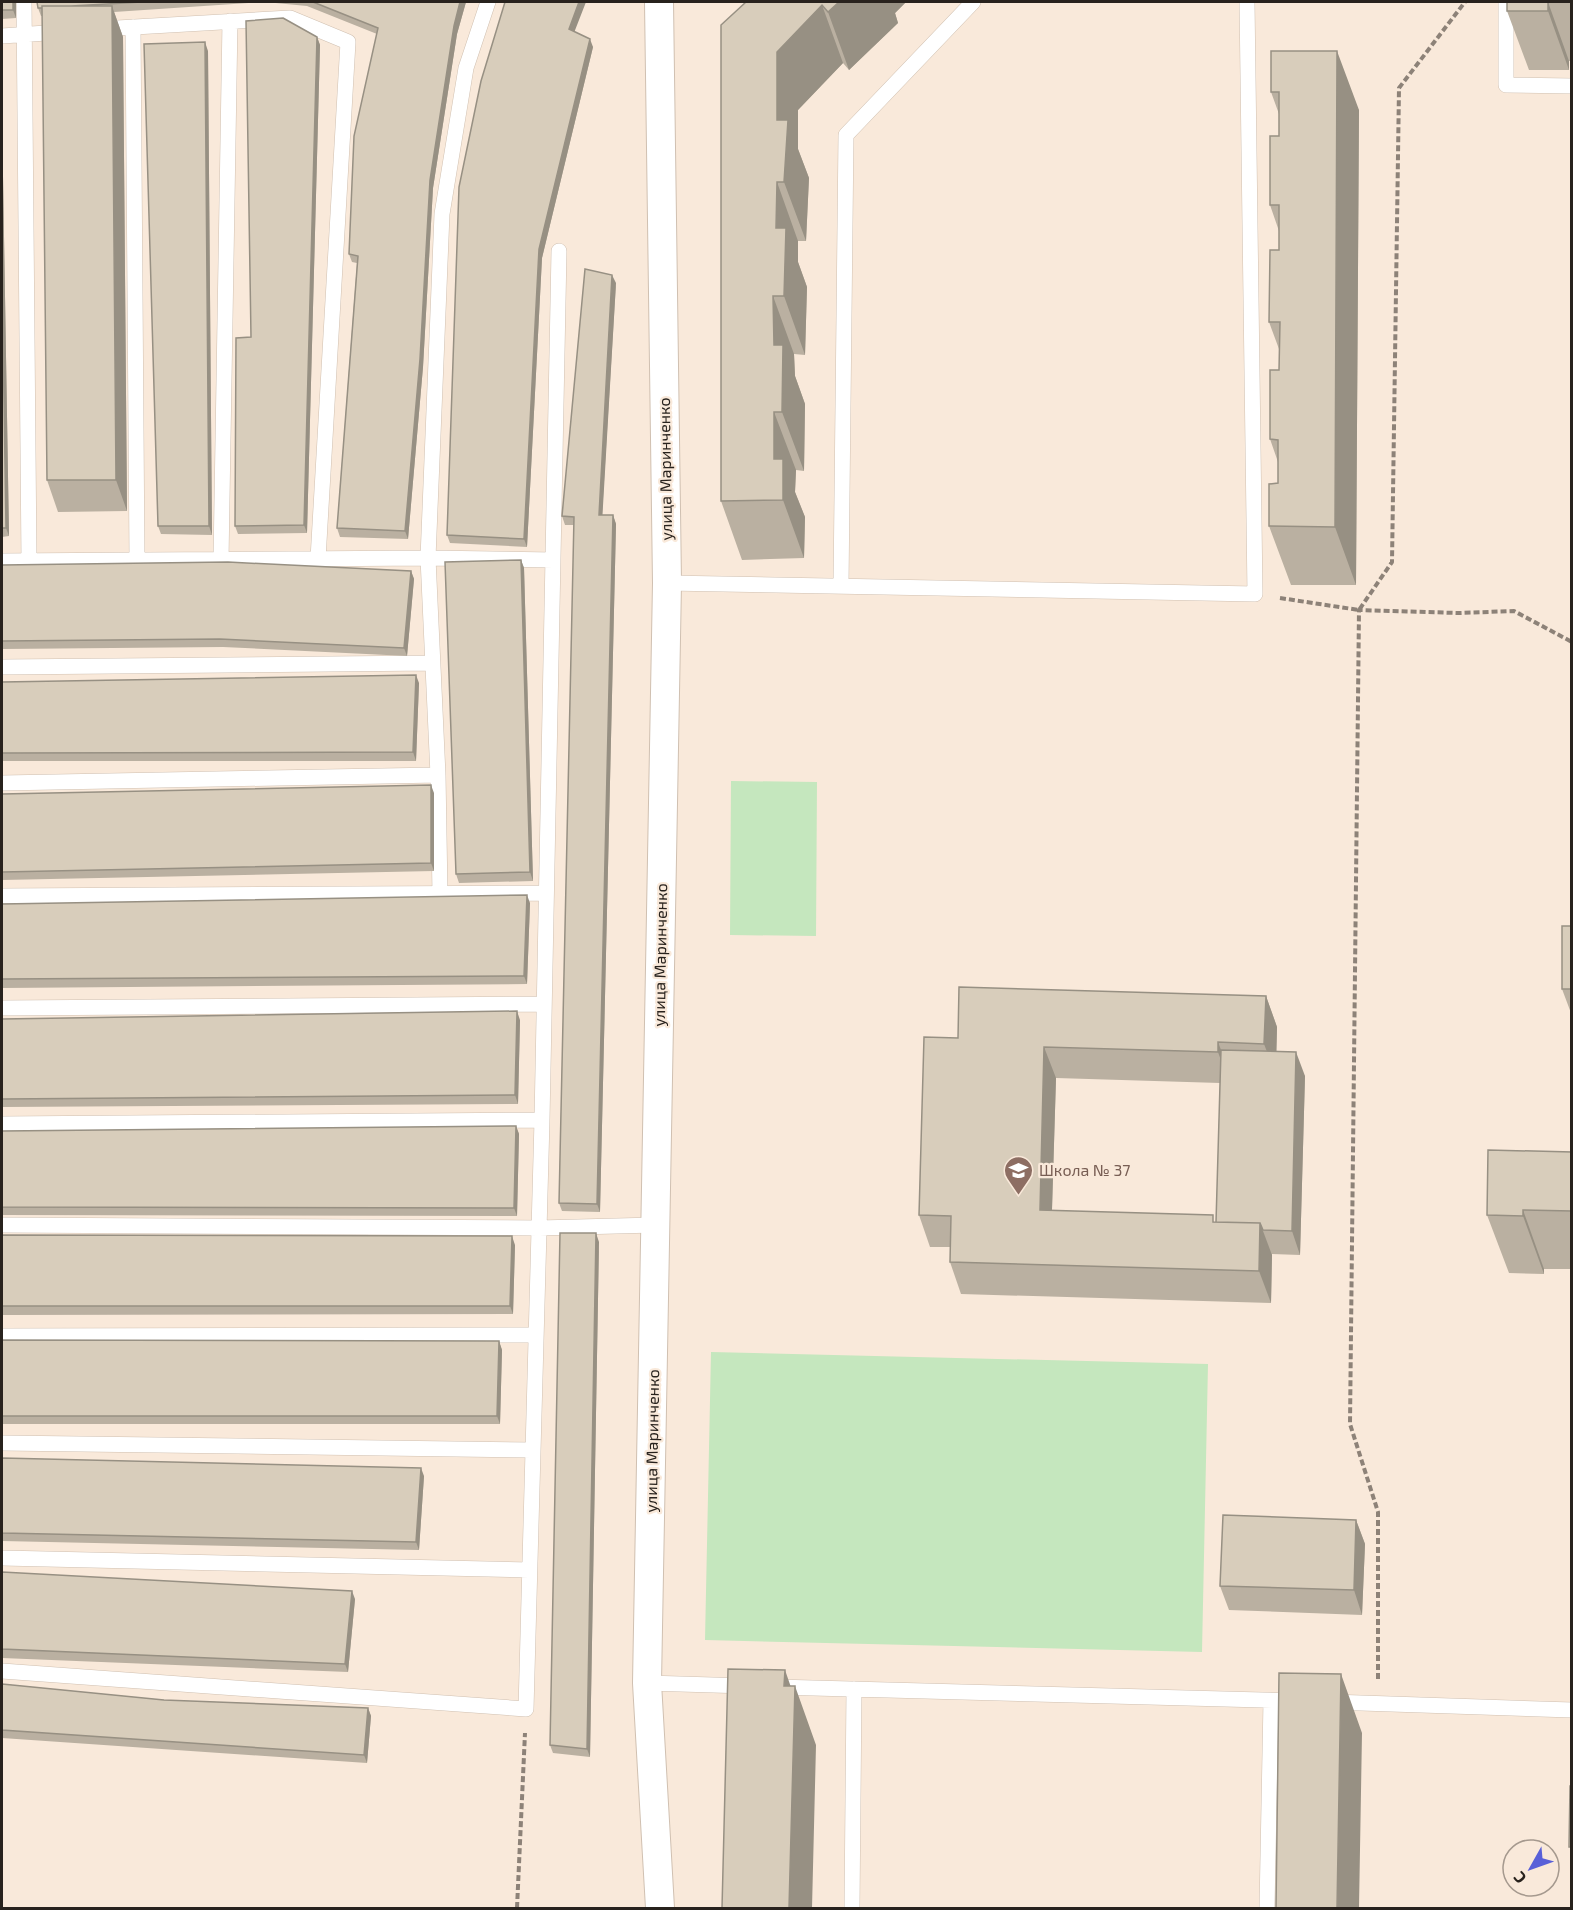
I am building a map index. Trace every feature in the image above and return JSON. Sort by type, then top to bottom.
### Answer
[{"type":"street","name":"улица Маринченко","points":[[659,2],[667,583],[647,1683],[660,1908]]},
{"type":"lane","points":[[24,2],[29,561]]},
{"type":"lane","points":[[440,894],[438,775],[428,558],[442,214],[466,68],[488,2]]},
{"type":"lane","points":[[841,586],[846,135],[973,2]]},
{"type":"lane","points":[[667,583],[1255,594],[1247,2]]},
{"type":"lane","points":[[1506,2],[1506,85],[1572,86]]},
{"type":"lane","points":[[2,36],[290,18],[348,42],[318,559]]},
{"type":"lane","points":[[221,560],[230,21]]},
{"type":"lane","points":[[133,27],[137,560]]},
{"type":"lane","points":[[2,1671],[526,1709],[542,1120],[559,251]]},
{"type":"lane","points":[[2,561],[428,558],[553,560]]},
{"type":"lane","points":[[2,667],[432,663]]},
{"type":"lane","points":[[2,783],[438,775]]},
{"type":"lane","points":[[2,896],[546,893]]},
{"type":"lane","points":[[2,1008],[544,1004]]},
{"type":"lane","points":[[2,1124],[542,1120]]},
{"type":"lane","points":[[2,1226],[539,1228],[655,1225]]},
{"type":"lane","points":[[2,1336],[536,1335]]},
{"type":"lane","points":[[2,1443],[532,1450]]},
{"type":"lane","points":[[2,1558],[529,1570]]},
{"type":"lane","points":[[647,1683],[1572,1710]]},
{"type":"lane","points":[[852,1908],[854,1689]]},
{"type":"lane","points":[[1267,1908],[1271,1701]]},
{"type":"path","points":[[1378,1704],[1378,1512],[1350,1424],[1359,610],[1392,561],[1399,88],[1465,2]]},
{"type":"path","points":[[1255,594],[1359,610],[1458,613],[1514,611],[1572,642]]},
{"type":"path","points":[[517,1908],[526,1709]]},
{"type":"green space","points":[[731,781],[817,782],[816,936],[730,935]]},
{"type":"green space","points":[[711,1352],[1208,1364],[1202,1652],[705,1640]]},
{"type":"building","points":[[2,2],[13,2],[13,10],[2,10]]},
{"type":"building","points":[[37,2],[142,2],[38,8]]},
{"type":"building","points":[[313,2],[460,2],[454,26],[430,180],[420,359],[405,531],[337,528],[358,256],[349,254],[354,136],[378,28]]},
{"type":"building","points":[[505,2],[579,2],[569,29],[590,39],[539,249],[524,539],[447,535],[459,187],[481,81]]},
{"type":"building","points":[[746,2],[839,2],[828,12],[822,5],[777,52],[777,120],[788,120],[784,182],[777,182],[776,228],[786,228],[784,296],[773,296],[774,345],[783,345],[782,412],[774,412],[774,459],[783,459],[783,500],[721,501],[721,25]]},
{"type":"building","points":[[1507,2],[1548,2],[1548,11],[1507,11]]},
{"type":"building","points":[[42,6],[112,6],[116,480],[47,480]]},
{"type":"building","points":[[283,18],[317,37],[304,525],[235,526],[236,338],[251,337],[246,21]]},
{"type":"building","points":[[205,42],[209,526],[158,526],[144,44]]},
{"type":"building","points":[[1271,51],[1337,51],[1335,527],[1269,526],[1269,484],[1278,483],[1278,440],[1270,439],[1270,370],[1279,370],[1280,322],[1269,322],[1270,250],[1279,250],[1279,205],[1270,205],[1270,136],[1279,136],[1279,92],[1271,92]]},
{"type":"building","points":[[585,269],[612,275],[599,515],[613,515],[597,1204],[559,1203],[574,517],[562,516]]},
{"type":"building","points":[[2,273],[6,528],[2,528]]},
{"type":"building","points":[[521,560],[530,872],[456,874],[445,562]]},
{"type":"building","points":[[228,562],[411,571],[404,648],[220,639],[2,641],[2,565]]},
{"type":"building","points":[[416,675],[413,752],[2,753],[2,682]]},
{"type":"building","points":[[431,785],[431,863],[2,872],[2,794]]},
{"type":"building","points":[[527,895],[524,976],[2,979],[2,904]]},
{"type":"building","points":[[1562,926],[1572,926],[1572,989],[1562,989]]},
{"type":"building","points":[[959,987],[1266,996],[1264,1044],[1218,1042],[1218,1052],[1044,1047],[1040,1210],[1213,1215],[1213,1222],[1260,1223],[1259,1271],[950,1262],[951,1216],[919,1215],[924,1037],[958,1038]]},
{"type":"building","points":[[517,1011],[515,1095],[2,1099],[2,1019]]},
{"type":"building","points":[[1221,1050],[1296,1052],[1292,1231],[1263,1230],[1260,1223],[1216,1222]]},
{"type":"building","points":[[516,1126],[514,1208],[2,1207],[2,1131]]},
{"type":"building","points":[[1488,1150],[1572,1152],[1572,1211],[1523,1210],[1523,1216],[1487,1215]]},
{"type":"building","points":[[560,1233],[596,1233],[587,1749],[550,1745]]},
{"type":"building","points":[[2,1235],[512,1236],[510,1306],[2,1306]]},
{"type":"building","points":[[2,1340],[499,1341],[497,1416],[2,1416]]},
{"type":"building","points":[[2,1458],[421,1468],[416,1542],[2,1533]]},
{"type":"building","points":[[1223,1515],[1356,1520],[1354,1590],[1220,1586]]},
{"type":"building","points":[[2,1572],[352,1591],[345,1664],[2,1649]]},
{"type":"building","points":[[728,1669],[785,1670],[784,1686],[795,1686],[789,1908],[722,1908]]},
{"type":"building","points":[[1279,1673],[1341,1674],[1337,1908],[1276,1908]]},
{"type":"building","points":[[2,1684],[164,1700],[368,1708],[364,1755],[2,1730]]},
{"type":"building","points":[[1570,1786],[1572,1786],[1572,1847],[1569,1847]]},
{"type":"place","name":"Школа № 37","points":[[1018,1196]]}]
